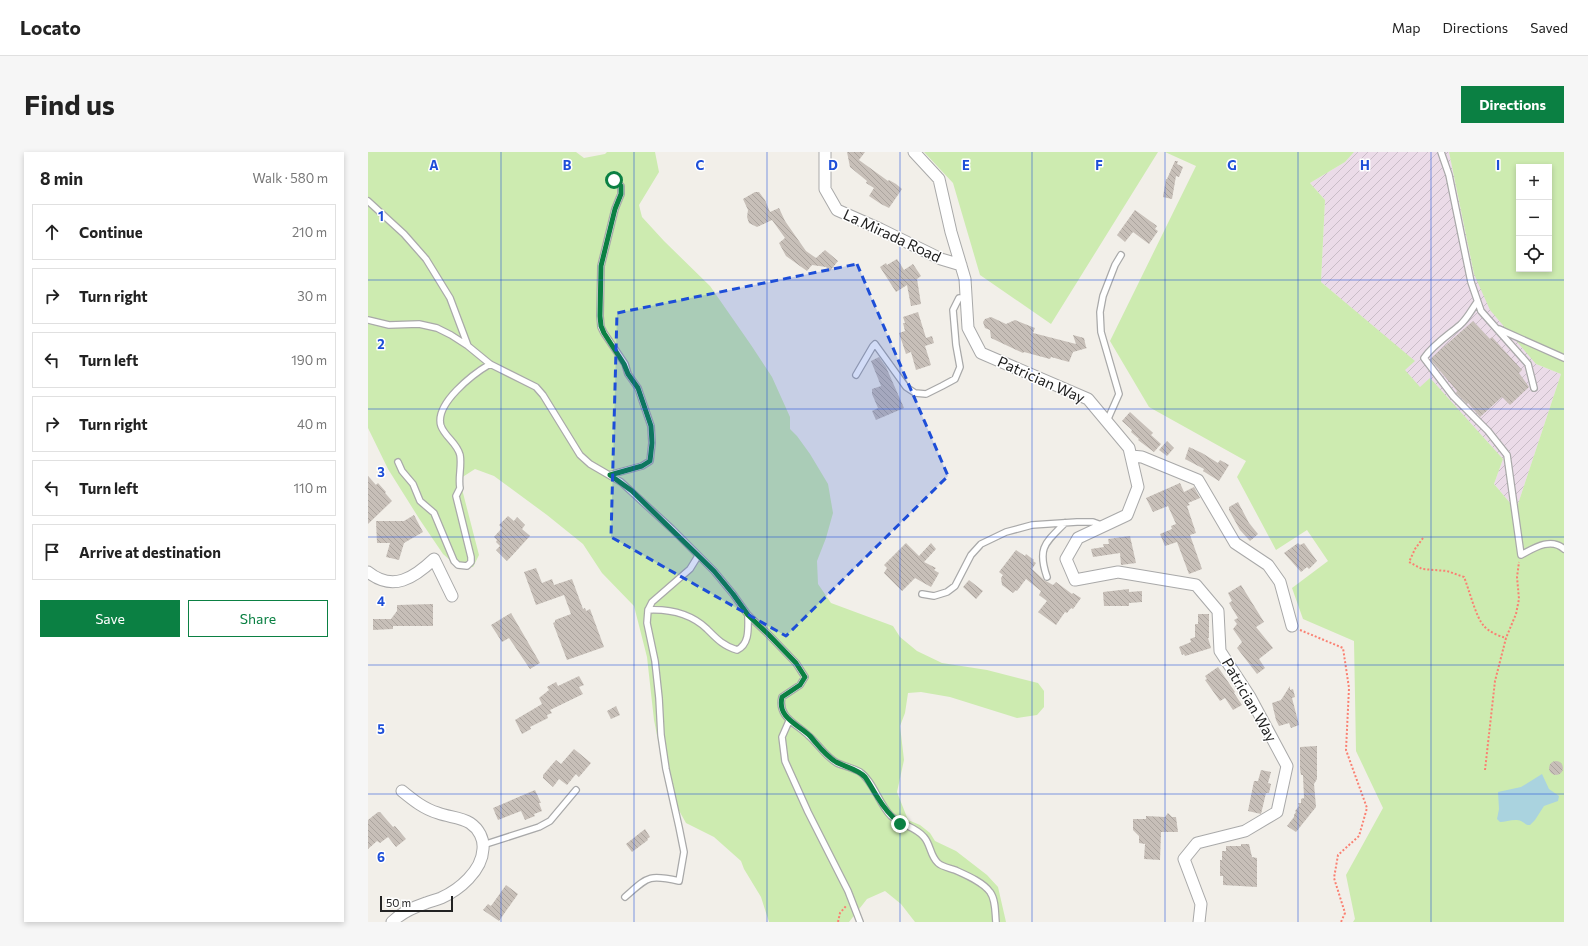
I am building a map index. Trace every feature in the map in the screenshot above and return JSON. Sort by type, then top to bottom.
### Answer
[{"type":"street","name":"La Mirada Road","points":[[825,152],[825,190],[837,210],[941,259],[961,265]]},
{"type":"street","name":"Patrician Way","points":[[914,152],[938,179],[951,232],[965,279],[968,328],[981,353],[1088,399],[1129,448],[1138,487],[1127,515],[1078,538],[1066,559],[1075,580],[1118,572],[1196,586],[1218,611],[1220,651],[1250,697],[1287,766],[1277,812],[1245,831],[1197,843],[1184,859],[1201,904],[1200,922]]},
{"type":"street","points":[[1131,456],[1142,457],[1198,480],[1235,543],[1268,565],[1280,582],[1292,626]]},
{"type":"street","points":[[368,572],[383,580],[402,581],[421,572],[434,559],[452,596]]},
{"type":"street","points":[[392,922],[407,911],[425,903],[442,898],[462,884],[481,861],[483,845],[481,837],[471,824],[465,820],[434,812],[419,804],[402,791]]},
{"type":"lane","points":[[1441,152],[1449,176],[1471,282],[1481,311],[1528,364],[1534,388]]},
{"type":"lane","points":[[610,475],[642,466],[650,461],[652,443],[651,426],[638,388],[628,374],[624,364],[601,326],[601,266],[615,209],[621,194],[621,186],[614,180]]},
{"type":"lane","points":[[368,201],[404,234],[426,259],[450,298],[468,346]]},
{"type":"lane","points":[[1106,421],[1119,394],[1101,332],[1100,312],[1103,296],[1115,265],[1121,255]]},
{"type":"lane","points":[[856,375],[875,344],[906,387],[915,393],[926,394],[955,379],[960,367],[956,345],[953,310],[958,298],[966,298]]},
{"type":"lane","points":[[1478,302],[1461,324],[1440,340],[1424,358],[1453,396],[1488,431],[1507,456],[1521,555],[1546,543],[1560,545],[1564,549]]},
{"type":"lane","points":[[368,320],[390,325],[419,324],[437,328],[468,346],[490,364],[536,387],[543,395],[580,455],[590,464],[610,475],[632,491],[719,577],[748,615],[796,663],[805,677],[800,685],[782,697],[780,703],[789,721],[808,734],[826,756],[837,763],[860,772],[865,777],[890,816],[900,824],[923,836],[928,842],[934,859],[939,864],[966,875],[983,885],[990,892],[994,903],[996,922]]},
{"type":"lane","points":[[1495,328],[1564,358]]},
{"type":"lane","points":[[398,462],[402,471],[413,484],[420,501],[434,513],[454,561],[458,565],[467,566],[471,562],[471,557],[456,496],[460,488],[460,455],[456,446],[441,427],[440,417],[442,410],[463,384],[478,371],[490,364]]},
{"type":"lane","points":[[922,594],[934,596],[947,592],[955,586],[971,556],[981,544],[1006,532],[1032,525],[1093,522],[1104,526]]},
{"type":"lane","points":[[1048,577],[1043,564],[1042,555],[1044,548],[1051,537],[1066,523]]},
{"type":"lane","points":[[624,898],[646,879],[662,877],[679,881],[684,852],[666,769],[661,735],[655,661],[647,624],[648,610],[652,602],[690,570],[698,556]]},
{"type":"lane","points":[[648,610],[677,613],[693,619],[706,628],[718,641],[729,648],[737,650],[742,648],[746,641],[748,615]]},
{"type":"lane","points":[[789,721],[782,737],[785,761],[808,812],[848,891],[860,922]]},
{"type":"lane","points":[[483,845],[539,827],[550,821],[576,790]]},
{"type":"path","points":[[1423,538],[1415,549],[1409,562],[1422,569],[1447,571],[1464,577],[1483,626],[1506,638]]},
{"type":"path","points":[[1485,770],[1495,681],[1506,638],[1516,614],[1519,599],[1517,577],[1521,555]]},
{"type":"path","points":[[1292,626],[1343,648],[1348,688],[1346,750],[1367,808],[1359,836],[1338,855],[1334,878],[1345,913],[1341,922]]},
{"type":"path","points":[[838,922],[840,913],[845,907],[853,903]]},
{"type":"highlighted area","points":[[857,264],[948,476],[786,636],[611,537],[617,313]]},
{"type":"shaded area","points":[[1354,152],[1449,152],[1474,274],[1536,364],[1561,374],[1516,510],[1494,484],[1503,459],[1430,379],[1420,388],[1404,370],[1414,361],[1321,282],[1325,200],[1310,183],[1345,162]]},
{"type":"green space","points":[[368,152],[576,152],[584,158],[605,154],[607,152],[655,152],[659,172],[639,205],[642,217],[710,286],[772,377],[790,417],[790,429],[810,454],[828,484],[833,513],[826,538],[817,561],[818,584],[831,603],[893,626],[900,637],[917,651],[942,663],[987,670],[1038,683],[1044,691],[1044,707],[1037,715],[1017,718],[950,697],[921,692],[908,693],[905,713],[900,726],[904,760],[897,792],[908,820],[920,825],[930,833],[935,841],[956,851],[987,875],[998,887],[1006,922],[915,922],[901,904],[885,891],[867,899],[849,922],[769,922],[761,897],[744,869],[741,861],[714,837],[686,823],[668,791],[654,720],[647,657],[634,606],[602,573],[583,544],[494,476],[475,469],[461,478],[463,493],[479,555],[473,567],[459,568],[443,554],[388,469],[368,428]]},
{"type":"green space","points":[[924,152],[1158,152],[1051,324],[980,275],[953,183]]},
{"type":"green space","points":[[1165,152],[1354,152],[1345,162],[1310,183],[1325,200],[1321,282],[1415,361],[1405,370],[1420,387],[1430,378],[1503,459],[1494,484],[1516,510],[1561,374],[1536,364],[1490,310],[1474,274],[1449,152],[1564,152],[1564,922],[1353,922],[1355,919],[1346,875],[1383,808],[1356,751],[1354,641],[1303,619],[1292,588],[1328,561],[1307,530],[1276,550],[1237,477],[1246,461],[1149,407],[1110,341],[1196,166]]},
{"type":"water","points":[[1542,774],[1549,789],[1559,796],[1558,801],[1544,806],[1530,825],[1516,820],[1500,822],[1497,819],[1499,809],[1498,792],[1521,787]]},
{"type":"building","points":[[847,152],[865,152],[859,160],[902,189],[889,208],[869,196],[874,188],[866,183],[867,181],[850,167]]},
{"type":"building","points":[[1175,161],[1178,161],[1177,164],[1183,167],[1179,177],[1176,176],[1172,199],[1163,197],[1166,179]]},
{"type":"building","points":[[755,192],[759,192],[765,200],[770,212],[779,208],[785,221],[806,251],[816,258],[825,250],[838,261],[830,271],[826,267],[812,265],[807,271],[786,256],[779,243],[785,238],[772,220],[757,227],[749,223],[747,217],[748,210],[743,199]]},
{"type":"building","points":[[1135,210],[1157,226],[1155,229],[1158,231],[1149,244],[1133,232],[1125,242],[1117,235]]},
{"type":"building","points":[[897,259],[904,270],[913,264],[921,276],[917,279],[921,304],[911,306],[907,285],[896,292],[880,267]]},
{"type":"building","points":[[918,312],[926,338],[932,336],[934,343],[925,346],[931,365],[916,370],[911,352],[906,354],[899,333],[905,331],[903,317]]},
{"type":"building","points":[[991,317],[1006,324],[1015,320],[1035,328],[1033,333],[1076,344],[1073,335],[1084,338],[1087,348],[1073,352],[1069,362],[1051,357],[1050,359],[1023,353],[991,338],[990,330],[985,328],[983,322],[985,319]]},
{"type":"building","points":[[1473,321],[1490,339],[1492,337],[1522,370],[1519,373],[1529,387],[1510,405],[1502,397],[1480,417],[1468,403],[1467,404],[1456,393],[1457,391],[1430,359]]},
{"type":"building","points":[[879,357],[886,367],[904,408],[876,420],[872,411],[878,408],[872,394],[872,389],[881,386],[871,361]]},
{"type":"building","points":[[1130,412],[1153,433],[1151,435],[1161,444],[1154,452],[1138,440],[1139,439],[1131,432],[1132,430],[1122,421]]},
{"type":"building","points":[[1167,441],[1174,448],[1167,456],[1159,450]]},
{"type":"building","points":[[1189,447],[1218,463],[1220,460],[1229,465],[1219,481],[1203,471],[1204,469],[1185,459]]},
{"type":"building","points":[[368,476],[376,485],[378,483],[392,501],[368,524]]},
{"type":"building","points":[[1180,483],[1184,492],[1194,487],[1200,498],[1188,503],[1190,505],[1187,506],[1196,533],[1190,535],[1202,569],[1189,574],[1177,542],[1165,546],[1160,534],[1172,529],[1171,526],[1176,524],[1168,506],[1153,512],[1146,498]]},
{"type":"building","points":[[1238,502],[1249,523],[1258,534],[1250,541],[1240,530],[1229,510],[1229,507]]},
{"type":"building","points":[[414,515],[423,532],[404,543],[399,560],[386,557],[390,543],[377,543],[376,521],[404,521]]},
{"type":"building","points":[[508,516],[514,521],[517,517],[525,525],[522,529],[530,536],[507,561],[496,550],[500,546],[494,537],[502,528],[499,525]]},
{"type":"building","points":[[1130,536],[1136,563],[1121,565],[1120,553],[1093,557],[1091,549],[1104,547],[1103,544],[1109,544],[1108,539]]},
{"type":"building","points":[[906,543],[919,556],[931,543],[936,549],[924,562],[936,568],[934,570],[939,573],[931,587],[915,578],[902,591],[884,573],[887,568],[884,565]]},
{"type":"building","points":[[1298,543],[1300,545],[1304,543],[1317,561],[1309,569],[1307,567],[1301,572],[1284,553]]},
{"type":"building","points":[[1016,550],[1025,556],[1026,554],[1034,560],[1033,561],[1036,563],[1032,569],[1044,580],[1053,585],[1056,582],[1072,594],[1073,593],[1081,598],[1073,609],[1071,608],[1067,613],[1065,612],[1056,625],[1038,612],[1047,601],[1039,595],[1041,591],[1026,579],[1017,591],[1016,590],[1013,593],[1002,585],[1001,578],[1003,575],[999,572]]},
{"type":"building","points":[[536,568],[542,583],[552,579],[554,585],[572,579],[583,609],[585,608],[586,611],[590,609],[604,647],[567,660],[553,623],[555,620],[571,614],[564,595],[536,605],[524,572]]},
{"type":"building","points":[[969,580],[983,591],[976,599],[963,587]]},
{"type":"building","points":[[1241,585],[1264,622],[1256,627],[1273,648],[1259,659],[1265,668],[1257,674],[1237,648],[1242,642],[1233,629],[1237,624],[1234,620],[1238,618],[1229,603],[1232,601],[1228,593]]},
{"type":"building","points":[[1129,589],[1129,592],[1142,591],[1142,602],[1129,603],[1129,606],[1104,606],[1103,592]]},
{"type":"building","points":[[433,604],[433,626],[393,626],[393,629],[373,630],[373,619],[391,619],[397,611],[397,605]]},
{"type":"building","points":[[511,613],[540,663],[530,669],[509,638],[502,642],[491,625]]},
{"type":"building","points":[[1198,614],[1209,614],[1208,638],[1211,648],[1185,656],[1184,654],[1182,655],[1179,647],[1191,642],[1190,639],[1195,637],[1195,624],[1198,624]]},
{"type":"building","points":[[1218,667],[1242,705],[1233,710],[1225,698],[1220,701],[1205,680],[1207,679],[1205,676]]},
{"type":"building","points":[[579,676],[584,685],[579,687],[583,694],[550,710],[552,713],[547,715],[548,718],[530,727],[531,729],[522,734],[515,720],[542,704],[539,698],[549,690],[547,687],[556,682],[558,686]]},
{"type":"building","points":[[1290,686],[1290,690],[1293,689],[1295,697],[1292,698],[1299,725],[1291,728],[1289,723],[1279,726],[1272,703],[1281,700]]},
{"type":"building","points":[[616,706],[620,715],[611,719],[607,711]]},
{"type":"building","points":[[1317,746],[1317,779],[1314,784],[1316,807],[1296,832],[1287,826],[1294,817],[1295,811],[1299,806],[1298,803],[1301,803],[1301,799],[1304,798],[1303,775],[1301,775],[1300,769],[1300,747]]},
{"type":"building","points":[[574,749],[591,763],[579,777],[576,774],[567,785],[559,779],[553,787],[543,778],[543,775],[556,760],[561,764]]},
{"type":"building","points":[[1556,761],[1561,763],[1563,768],[1561,773],[1556,775],[1551,773],[1549,768],[1551,763]]},
{"type":"building","points":[[1261,770],[1271,772],[1268,783],[1271,784],[1269,793],[1266,793],[1261,814],[1248,811],[1254,781],[1258,781]]},
{"type":"building","points":[[535,790],[541,803],[539,803],[542,811],[525,820],[521,811],[498,820],[493,808]]},
{"type":"building","points":[[380,812],[393,827],[395,826],[406,839],[396,847],[388,837],[380,843],[377,841],[368,849],[368,820]]},
{"type":"building","points":[[1168,813],[1172,817],[1176,817],[1178,832],[1161,832],[1160,860],[1144,859],[1145,844],[1139,843],[1139,836],[1133,830],[1133,819],[1146,819],[1146,816],[1165,817]]},
{"type":"building","points":[[645,829],[650,837],[632,852],[626,844]]},
{"type":"building","points":[[1241,844],[1249,844],[1252,857],[1257,858],[1257,887],[1223,885],[1223,876],[1220,876],[1220,860],[1222,860],[1222,851],[1226,851],[1226,846],[1241,846]]},
{"type":"building","points":[[506,885],[518,894],[499,921],[483,910],[488,904],[491,906]]},
{"type":"route","points":[[614,180],[621,186],[621,194],[615,209],[601,266],[601,326],[618,353],[628,374],[638,388],[651,426],[652,443],[650,461],[642,466],[610,475],[632,491],[714,571],[748,615],[801,669],[805,677],[800,685],[782,697],[780,703],[789,721],[808,734],[826,756],[837,763],[860,772],[865,777],[890,816],[900,824]]}]
